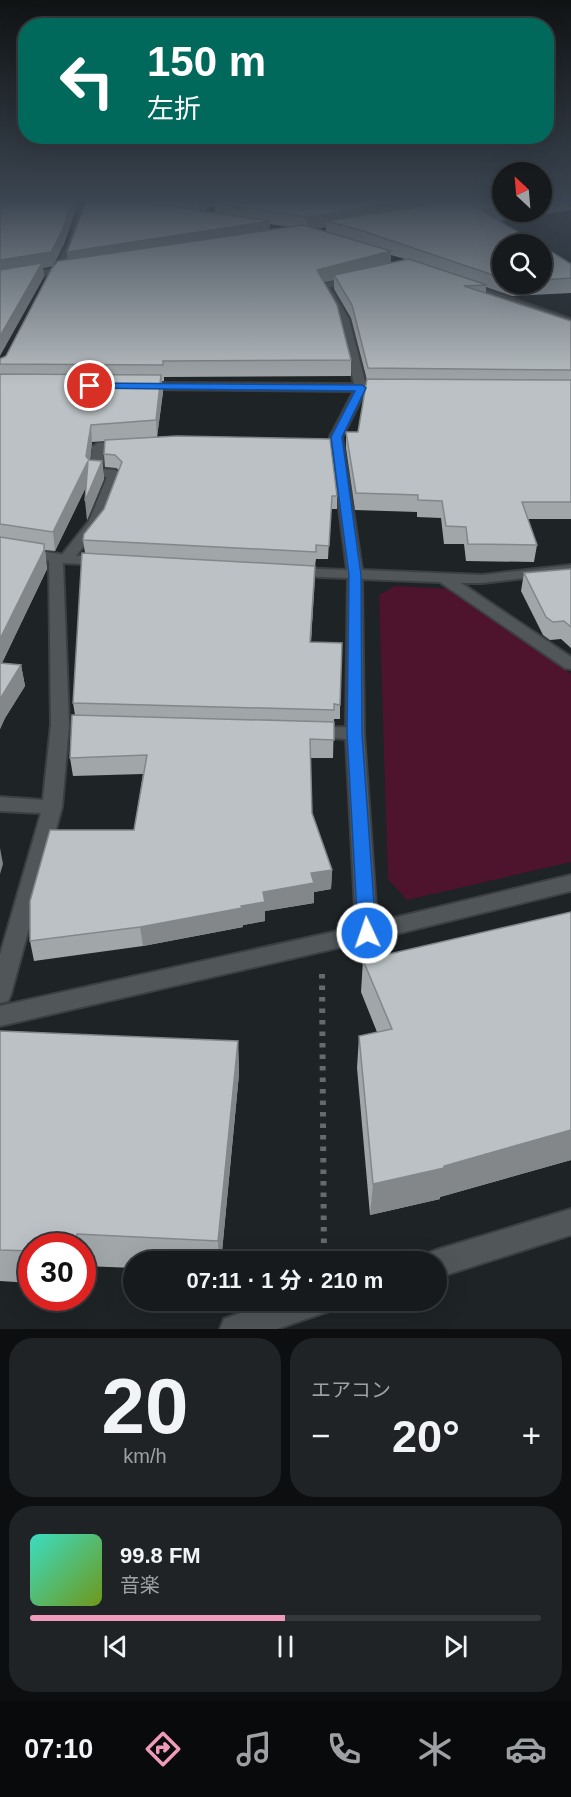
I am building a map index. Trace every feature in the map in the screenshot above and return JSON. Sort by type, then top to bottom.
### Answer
[{"type":"street","points":[[43,289],[63,261]]},
{"type":"street","points":[[0,279],[81,267]]},
{"type":"street","points":[[367,276],[324,285],[344,319],[362,388],[332,445],[355,575],[355,733],[367,933]]},
{"type":"street","points":[[453,281],[571,322]]},
{"type":"street","points":[[128,386],[385,388]]},
{"type":"street","points":[[0,994],[52,807],[60,725],[61,559],[96,522],[115,474],[96,473],[98,447],[144,444]]},
{"type":"street","points":[[0,549],[61,559],[112,562]]},
{"type":"street","points":[[274,571],[482,579],[571,569]]},
{"type":"street","points":[[443,578],[571,664]]},
{"type":"street","points":[[60,725],[83,726]]},
{"type":"street","points":[[296,732],[355,733]]},
{"type":"street","points":[[0,804],[52,807]]},
{"type":"street","points":[[0,1016],[367,933],[571,883]]},
{"type":"street","points":[[447,1261],[571,1222]]},
{"type":"street","points":[[234,1329],[289,1311]]},
{"type":"path","points":[[322,943],[324,1251]]},
{"type":"shaded area","points":[[395,586],[452,589],[571,674],[571,862],[407,900],[388,879],[379,595]]},
{"type":"building","points":[[58,261],[352,261],[317,270],[337,305],[351,360],[163,361],[163,365],[0,364],[0,359],[6,356],[52,268]]},
{"type":"building","points":[[400,261],[415,261],[487,285],[464,286],[571,321],[571,370],[368,368],[352,305],[334,275]]},
{"type":"building","points":[[452,261],[492,261],[492,275]]},
{"type":"building","points":[[552,261],[566,261],[571,264],[571,278],[552,279]]},
{"type":"building","points":[[42,263],[0,336],[0,270]]},
{"type":"building","points":[[0,374],[161,375],[156,420],[91,425],[86,456],[89,460],[102,461],[85,501],[88,461],[53,532],[0,524]]},
{"type":"building","points":[[367,379],[571,380],[571,502],[522,502],[537,545],[468,544],[466,527],[446,526],[442,501],[418,500],[418,495],[356,493],[346,432],[358,432]]},
{"type":"building","points":[[177,436],[330,439],[337,496],[332,496],[329,546],[316,545],[316,552],[83,540],[84,534],[104,509],[122,462],[115,455],[104,454],[105,440]]},
{"type":"building","points":[[0,537],[44,544],[44,550],[0,639]]},
{"type":"building","points":[[82,553],[315,566],[310,642],[342,643],[340,705],[334,704],[334,710],[73,703]]},
{"type":"building","points":[[571,569],[571,627],[564,621],[553,622],[546,617],[524,573]]},
{"type":"building","points":[[0,663],[21,665],[0,699]]},
{"type":"building","points":[[72,715],[334,722],[334,740],[310,739],[312,813],[332,870],[311,873],[314,883],[263,892],[265,902],[241,906],[242,908],[140,927],[30,941],[30,901],[50,830],[134,830],[147,755],[70,758]]},
{"type":"building","points":[[571,912],[571,1130],[444,1166],[444,1168],[373,1184],[359,1036],[392,1029],[363,960]]},
{"type":"building","points":[[0,1031],[238,1041],[218,1241],[96,1235],[96,1233],[18,1233],[18,1251],[0,1250]]},
{"type":"route","points":[[90,386],[362,388],[336,437],[355,575],[355,733],[367,933]]}]
